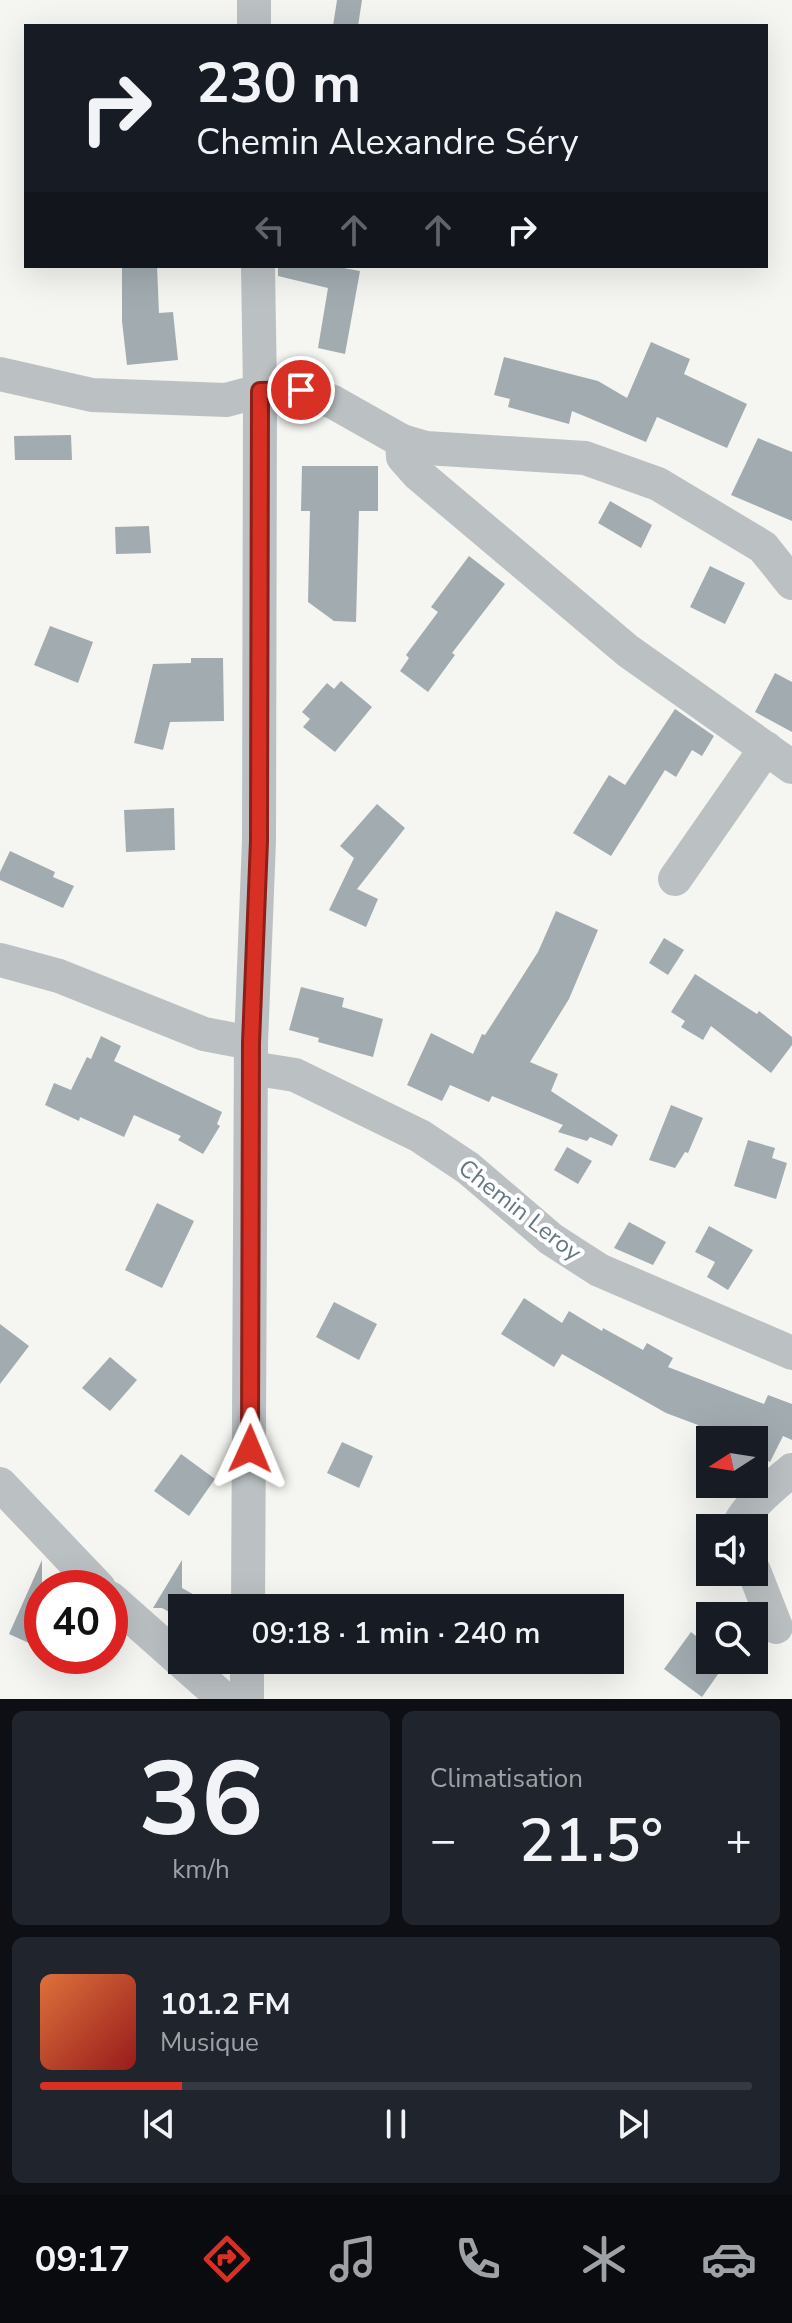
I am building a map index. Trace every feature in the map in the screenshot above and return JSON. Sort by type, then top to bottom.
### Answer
[{"type":"street","points":[[254,0],[254,24]]},
{"type":"street","points":[[248,1594],[251,1056],[259,841],[258,268]]},
{"type":"street","points":[[0,374],[92,395],[226,400],[260,391],[301,390],[333,402],[402,441],[426,448],[585,458],[658,484],[763,547],[792,583]]},
{"type":"street","points":[[402,441],[403,457],[418,474],[605,632],[779,757],[675,879]]},
{"type":"street","name":"Chemin Leroy","points":[[0,960],[59,976],[204,1034],[420,1136],[468,1168],[551,1239],[599,1270],[792,1353]]},
{"type":"street","points":[[746,1514],[792,1470]]},
{"type":"street","points":[[0,1484],[82,1570]]},
{"type":"street","points":[[760,1586],[776,1627]]},
{"type":"street","points":[[128,1614],[224,1699]]},
{"type":"street","points":[[247,1674],[247,1699]]},
{"type":"building","points":[[337,0],[362,0],[358,24],[333,24]]},
{"type":"building","points":[[122,268],[157,268],[159,313],[173,312],[178,360],[127,365],[122,321]]},
{"type":"building","points":[[278,268],[344,268],[360,271],[345,354],[318,348],[328,288],[278,276]]},
{"type":"building","points":[[651,342],[690,359],[684,374],[747,404],[727,448],[657,417],[646,442],[572,411],[569,424],[508,407],[510,399],[494,395],[504,357],[598,381],[627,398]]},
{"type":"building","points":[[71,435],[72,460],[15,460],[14,436]]},
{"type":"building","points":[[758,438],[792,452],[792,521],[731,495]]},
{"type":"building","points":[[302,466],[378,466],[378,511],[359,511],[356,622],[334,621],[308,602],[310,511],[301,511]]},
{"type":"building","points":[[610,501],[652,525],[641,548],[598,523]]},
{"type":"building","points":[[149,526],[151,553],[116,554],[115,527]]},
{"type":"building","points":[[469,556],[505,584],[452,653],[455,655],[428,692],[400,671],[409,658],[406,655],[438,612],[431,607]]},
{"type":"building","points":[[710,566],[745,583],[725,624],[690,607]]},
{"type":"building","points":[[50,626],[93,642],[78,683],[34,665]]},
{"type":"building","points":[[191,658],[223,658],[224,721],[170,722],[163,750],[134,743],[153,664],[191,663]]},
{"type":"building","points":[[775,673],[792,682],[792,732],[755,712]]},
{"type":"building","points":[[341,681],[372,707],[335,752],[303,727],[310,719],[302,712],[327,683],[334,689]]},
{"type":"building","points":[[675,709],[714,736],[702,756],[692,750],[676,777],[665,770],[611,856],[573,833],[609,775],[625,785]]},
{"type":"building","points":[[377,804],[405,828],[357,889],[378,899],[366,927],[329,910],[354,858],[340,846]]},
{"type":"building","points":[[174,808],[175,850],[126,852],[124,810]]},
{"type":"building","points":[[10,851],[55,872],[53,877],[74,886],[63,908],[0,880],[0,872]]},
{"type":"building","points":[[556,911],[598,930],[569,999],[530,1062],[558,1074],[551,1091],[618,1135],[612,1146],[590,1137],[587,1141],[558,1132],[563,1125],[492,1096],[489,1102],[450,1085],[442,1101],[407,1085],[431,1033],[473,1054],[482,1034],[485,1035],[538,952]]},
{"type":"building","points":[[664,938],[684,950],[668,975],[649,963]]},
{"type":"building","points":[[695,974],[757,1014],[759,1011],[792,1037],[792,1045],[771,1073],[711,1026],[703,1040],[681,1027],[685,1021],[671,1012]]},
{"type":"building","points":[[301,987],[344,998],[342,1007],[383,1019],[373,1057],[318,1042],[319,1038],[289,1030]]},
{"type":"building","points":[[101,1036],[121,1046],[114,1061],[222,1112],[217,1124],[220,1126],[203,1154],[178,1140],[181,1136],[134,1115],[124,1137],[45,1105],[54,1083],[71,1090],[87,1057],[91,1059]]},
{"type":"building","points":[[671,1105],[703,1118],[688,1153],[685,1152],[675,1168],[649,1160]]},
{"type":"building","points":[[748,1140],[775,1148],[772,1158],[787,1163],[776,1199],[734,1186]]},
{"type":"building","points":[[567,1147],[592,1161],[578,1184],[554,1170]]},
{"type":"building","points":[[157,1203],[194,1221],[162,1288],[125,1270]]},
{"type":"building","points":[[629,1222],[666,1242],[653,1265],[614,1248]]},
{"type":"building","points":[[709,1226],[753,1250],[728,1290],[707,1277],[715,1262],[695,1252]]},
{"type":"building","points":[[524,1298],[562,1323],[569,1311],[643,1350],[647,1343],[673,1358],[668,1367],[764,1404],[768,1395],[792,1404],[792,1440],[783,1436],[770,1462],[768,1426],[698,1426],[666,1413],[562,1354],[554,1367],[501,1334]]},
{"type":"building","points":[[334,1302],[377,1324],[359,1360],[316,1337]]},
{"type":"building","points":[[0,1324],[29,1346],[0,1384]]},
{"type":"building","points":[[110,1357],[137,1380],[110,1411],[82,1388]]},
{"type":"building","points":[[342,1442],[373,1456],[359,1488],[327,1473]]},
{"type":"building","points":[[181,1454],[215,1479],[189,1516],[154,1491]]},
{"type":"building","points":[[182,1560],[182,1588],[193,1594],[168,1594],[168,1611],[153,1608]]},
{"type":"building","points":[[24,1600],[24,1641],[9,1634]]},
{"type":"building","points":[[691,1632],[696,1636],[696,1674],[718,1674],[702,1697],[664,1669]]},
{"type":"route","points":[[250,1449],[251,1043],[259,841],[260,391],[301,390]]}]
